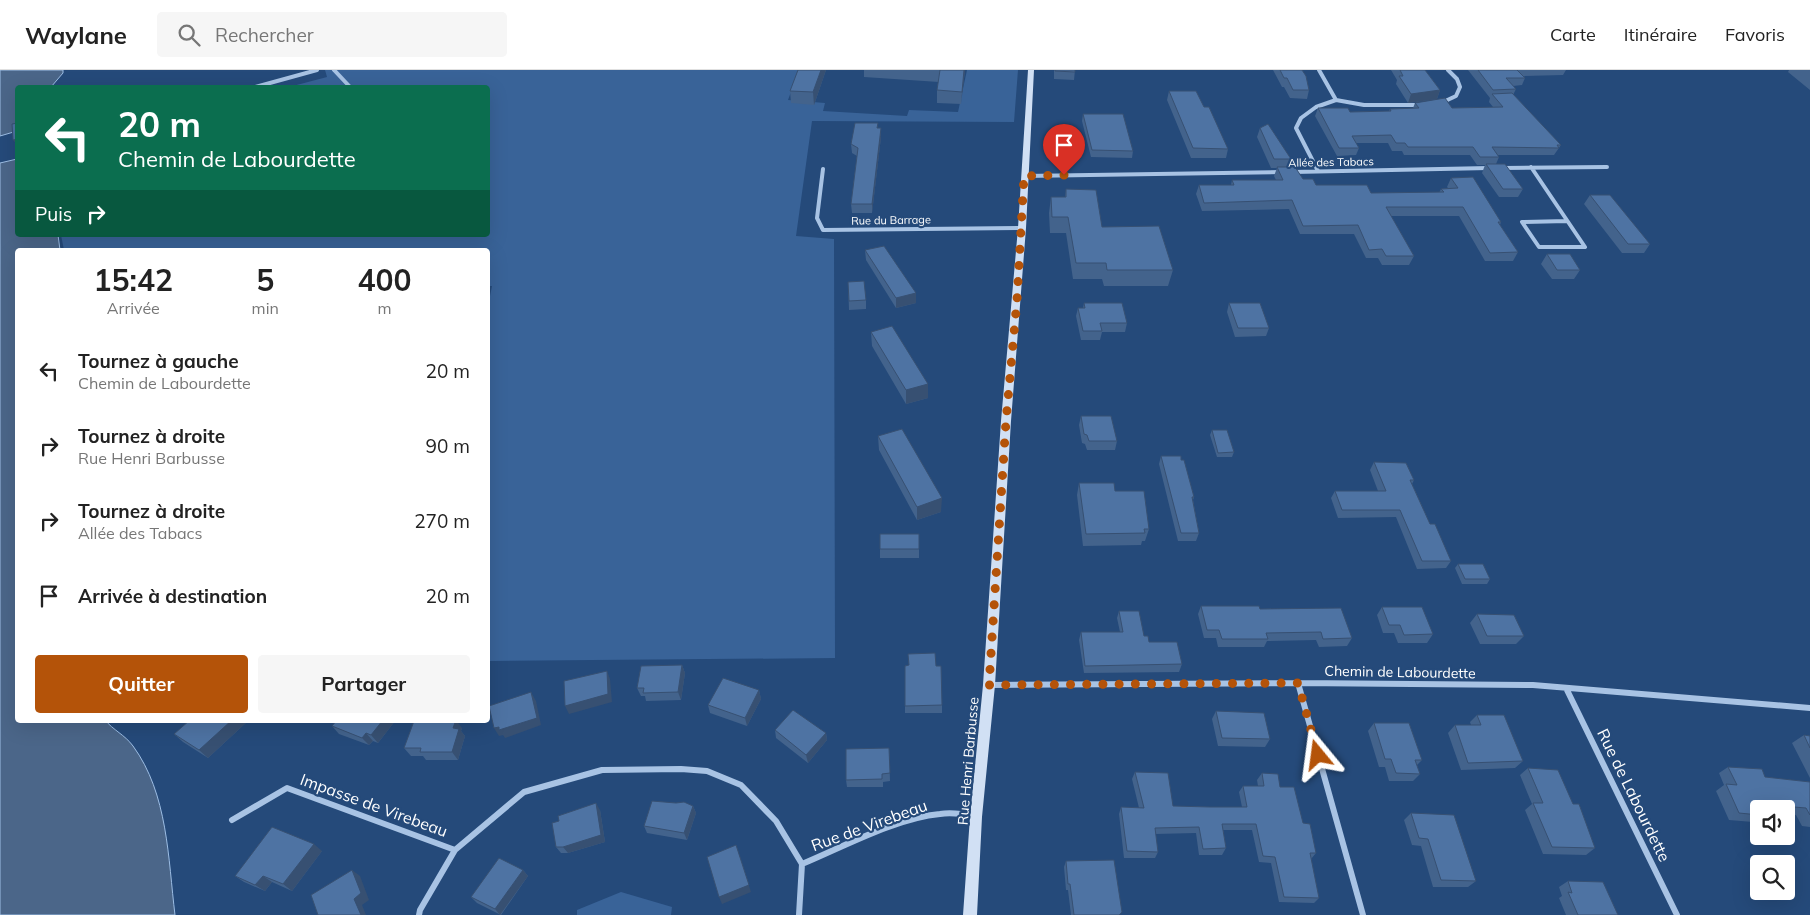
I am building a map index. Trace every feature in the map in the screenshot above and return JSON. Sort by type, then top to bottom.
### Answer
[{"type":"main road","name":"Rue Henri Barbusse","points":[[970,915],[976,817],[989,685],[1006,421],[1022,228],[1031,70]]},
{"type":"street","points":[[263,85],[317,70]]},
{"type":"street","points":[[334,70],[348,85]]},
{"type":"street","points":[[1319,70],[1336,100]]},
{"type":"street","points":[[1434,104],[1456,96],[1460,87],[1448,70]]},
{"type":"street","points":[[1318,171],[1296,128],[1301,118],[1316,107],[1336,100],[1364,105],[1429,105]]},
{"type":"street","points":[[1530,167],[1585,247],[1539,247],[1522,222],[1567,221]]},
{"type":"street","points":[[1502,168],[1607,167]]},
{"type":"street","name":"Allée des Tabacs","points":[[1024,176],[1492,168]]},
{"type":"street","name":"Rue du Barrage","points":[[824,169],[817,218],[822,230],[1022,228]]},
{"type":"street","points":[[1298,683],[1363,915]]},
{"type":"street","name":"Chemin de Labourdette","points":[[989,685],[1298,683],[1533,686],[1810,708]]},
{"type":"street","name":"Rue de Labourdette","points":[[1566,688],[1677,915]]},
{"type":"street","name":"Rue de Virebeau","points":[[419,915],[420,910],[455,850],[524,792],[602,770],[681,769],[707,771],[741,785],[776,821],[802,864],[799,915]]},
{"type":"street","name":"Impasse de Virebeau","points":[[232,820],[287,788],[455,850]]},
{"type":"street","name":"Rue de Virebeau","points":[[802,864],[904,823],[937,814],[954,813],[976,817]]},
{"type":"shaded area","points":[[0,70],[63,70],[63,73],[53,85],[15,85],[15,132],[0,136]]},
{"type":"shaded area","points":[[325,70],[799,70],[788,100],[825,103],[823,111],[907,116],[909,110],[958,112],[967,70],[1018,70],[1014,122],[812,121],[796,236],[834,239],[835,658],[490,661],[490,296],[492,286],[490,286],[490,248],[64,248],[61,237],[490,237],[490,85],[297,85],[327,77]]},
{"type":"shaded area","points":[[15,159],[15,237],[58,237],[60,248],[15,248],[15,723],[108,723],[133,746],[145,765],[160,806],[165,827],[175,915],[0,915],[0,163]]},
{"type":"shaded area","points":[[621,892],[672,907],[671,915],[577,915],[577,910]]},
{"type":"building","points":[[798,70],[821,70],[813,92],[790,91]]},
{"type":"building","points":[[940,70],[964,70],[962,92],[937,90]]},
{"type":"building","points":[[1075,70],[1075,72],[1055,71]]},
{"type":"building","points":[[1280,70],[1302,70],[1306,76],[1309,90],[1293,90],[1287,78],[1284,78]]},
{"type":"building","points":[[1400,70],[1425,70],[1440,90],[1411,94],[1399,76],[1403,76]]},
{"type":"building","points":[[1478,70],[1517,70],[1525,78],[1506,78],[1516,89],[1493,90]]},
{"type":"building","points":[[1169,91],[1196,91],[1204,107],[1209,107],[1228,149],[1193,148]]},
{"type":"building","points":[[1512,93],[1561,145],[1557,145],[1559,148],[1492,147],[1499,157],[1480,157],[1473,147],[1408,147],[1405,143],[1396,143],[1391,135],[1352,136],[1359,148],[1339,148],[1318,108],[1348,108],[1350,112],[1391,111],[1390,109],[1419,108],[1415,103],[1445,98],[1452,108],[1503,107],[1492,94]]},
{"type":"building","points":[[1083,114],[1123,114],[1133,151],[1092,150]]},
{"type":"building","points":[[855,123],[878,123],[877,128],[881,128],[872,204],[851,204],[858,148],[851,144]]},
{"type":"building","points":[[12,124],[15,124],[15,140],[13,140]]},
{"type":"building","points":[[1268,124],[1291,159],[1274,159],[1260,128]]},
{"type":"building","points":[[1486,164],[1505,164],[1523,189],[1503,189]]},
{"type":"building","points":[[1277,167],[1295,167],[1303,179],[1313,179],[1316,185],[1367,185],[1371,193],[1444,192],[1441,189],[1458,188],[1451,178],[1473,177],[1501,222],[1498,222],[1518,252],[1490,253],[1463,207],[1386,207],[1414,256],[1386,256],[1382,249],[1369,250],[1358,225],[1303,226],[1292,200],[1204,203],[1199,185],[1234,185],[1232,180],[1283,180]]},
{"type":"building","points":[[1066,189],[1096,190],[1102,227],[1159,226],[1173,270],[1107,270],[1106,263],[1076,263],[1068,217],[1052,217],[1051,197],[1066,197]]},
{"type":"building","points":[[1590,195],[1610,195],[1650,244],[1628,244]]},
{"type":"building","points":[[884,246],[916,293],[896,298],[865,250]]},
{"type":"building","points":[[1547,254],[1570,254],[1580,270],[1557,270]]},
{"type":"building","points":[[864,281],[866,300],[849,301],[848,282]]},
{"type":"building","points":[[1084,303],[1122,303],[1127,323],[1100,323],[1102,331],[1083,331],[1078,308],[1085,308]]},
{"type":"building","points":[[1229,303],[1260,303],[1269,328],[1238,328]]},
{"type":"building","points":[[892,326],[928,384],[906,390],[871,332]]},
{"type":"building","points":[[1081,416],[1111,416],[1117,441],[1089,441],[1087,435],[1084,434]]},
{"type":"building","points":[[902,429],[942,498],[917,507],[878,436]]},
{"type":"building","points":[[1212,430],[1227,430],[1234,452],[1218,453]]},
{"type":"building","points":[[1161,456],[1181,456],[1181,460],[1184,460],[1194,497],[1192,497],[1199,533],[1181,533]]},
{"type":"building","points":[[1374,462],[1406,463],[1414,480],[1410,480],[1430,524],[1435,524],[1451,561],[1422,561],[1400,510],[1342,510],[1335,491],[1386,491]]},
{"type":"building","points":[[1079,483],[1114,483],[1115,491],[1144,491],[1149,529],[1144,529],[1145,533],[1086,534]]},
{"type":"building","points":[[880,534],[919,534],[919,549],[880,549]]},
{"type":"building","points":[[1458,564],[1483,564],[1490,579],[1465,579]]},
{"type":"building","points":[[1201,606],[1259,606],[1260,609],[1341,608],[1352,638],[1323,639],[1321,632],[1266,633],[1268,639],[1222,639],[1219,630],[1207,630]]},
{"type":"building","points":[[1382,607],[1422,607],[1433,634],[1404,635],[1400,625],[1389,625]]},
{"type":"building","points":[[1119,611],[1139,611],[1144,636],[1148,636],[1149,642],[1177,642],[1182,664],[1085,666],[1081,632],[1123,632]]},
{"type":"building","points":[[1477,614],[1514,615],[1524,636],[1487,636]]},
{"type":"building","points":[[935,653],[936,666],[941,666],[942,705],[905,706],[905,666],[909,665],[908,654]]},
{"type":"building","points":[[682,665],[678,692],[643,693],[644,688],[637,688],[641,666]]},
{"type":"building","points":[[607,671],[608,694],[565,706],[564,681]]},
{"type":"building","points":[[723,678],[759,690],[745,718],[708,705]]},
{"type":"building","points":[[531,692],[537,718],[499,730],[499,727],[494,728],[490,706]]},
{"type":"building","points":[[793,710],[826,733],[806,755],[775,730]]},
{"type":"building","points":[[1216,711],[1264,713],[1270,739],[1222,738]]},
{"type":"building","points":[[1477,715],[1504,715],[1523,761],[1468,763],[1455,725],[1481,725]]},
{"type":"building","points":[[187,723],[229,723],[199,750],[174,734]]},
{"type":"building","points":[[334,723],[381,723],[371,735],[366,733],[362,738],[332,726]]},
{"type":"building","points":[[413,723],[455,723],[453,728],[459,729],[452,752],[420,752],[421,748],[404,748]]},
{"type":"building","points":[[1374,723],[1409,723],[1422,760],[1415,760],[1420,774],[1396,773],[1391,759],[1385,759]]},
{"type":"building","points":[[1804,735],[1810,736],[1810,748]]},
{"type":"building","points":[[889,748],[890,773],[882,774],[882,779],[846,780],[846,749]]},
{"type":"building","points":[[1728,767],[1762,769],[1765,777],[1810,782],[1810,815],[1806,808],[1795,807],[1795,800],[1750,800],[1750,814],[1739,813],[1726,784],[1737,785]]},
{"type":"building","points":[[1528,768],[1558,770],[1573,804],[1579,804],[1595,848],[1552,847],[1533,803],[1543,803]]},
{"type":"building","points":[[1135,772],[1168,773],[1173,806],[1210,807],[1247,807],[1243,786],[1264,786],[1262,773],[1278,774],[1280,787],[1294,787],[1303,823],[1310,824],[1316,853],[1310,853],[1319,898],[1284,897],[1275,857],[1263,856],[1256,824],[1222,824],[1226,848],[1203,849],[1199,827],[1155,828],[1158,852],[1127,851],[1121,807],[1144,808]]},
{"type":"building","points":[[652,801],[684,802],[693,806],[684,833],[644,826]]},
{"type":"building","points":[[596,803],[601,835],[563,847],[556,847],[552,823],[559,821],[558,816]]},
{"type":"building","points":[[1411,813],[1454,815],[1476,881],[1441,880],[1428,839],[1419,838]]},
{"type":"building","points":[[272,827],[314,844],[283,884],[263,876],[255,885],[235,876]]},
{"type":"building","points":[[736,845],[749,885],[719,897],[707,857]]},
{"type":"building","points":[[499,858],[523,870],[495,909],[471,897]]},
{"type":"building","points":[[1114,860],[1122,912],[1119,915],[1074,915],[1066,861]]},
{"type":"building","points":[[352,870],[361,893],[354,899],[361,915],[318,915],[311,895]]},
{"type":"building","points":[[1568,881],[1603,882],[1618,915],[1578,915],[1568,892],[1572,893]]},
{"type":"route","points":[[1064,175],[1024,176],[1022,228],[1006,421],[989,685],[1298,683],[1318,755]]}]
